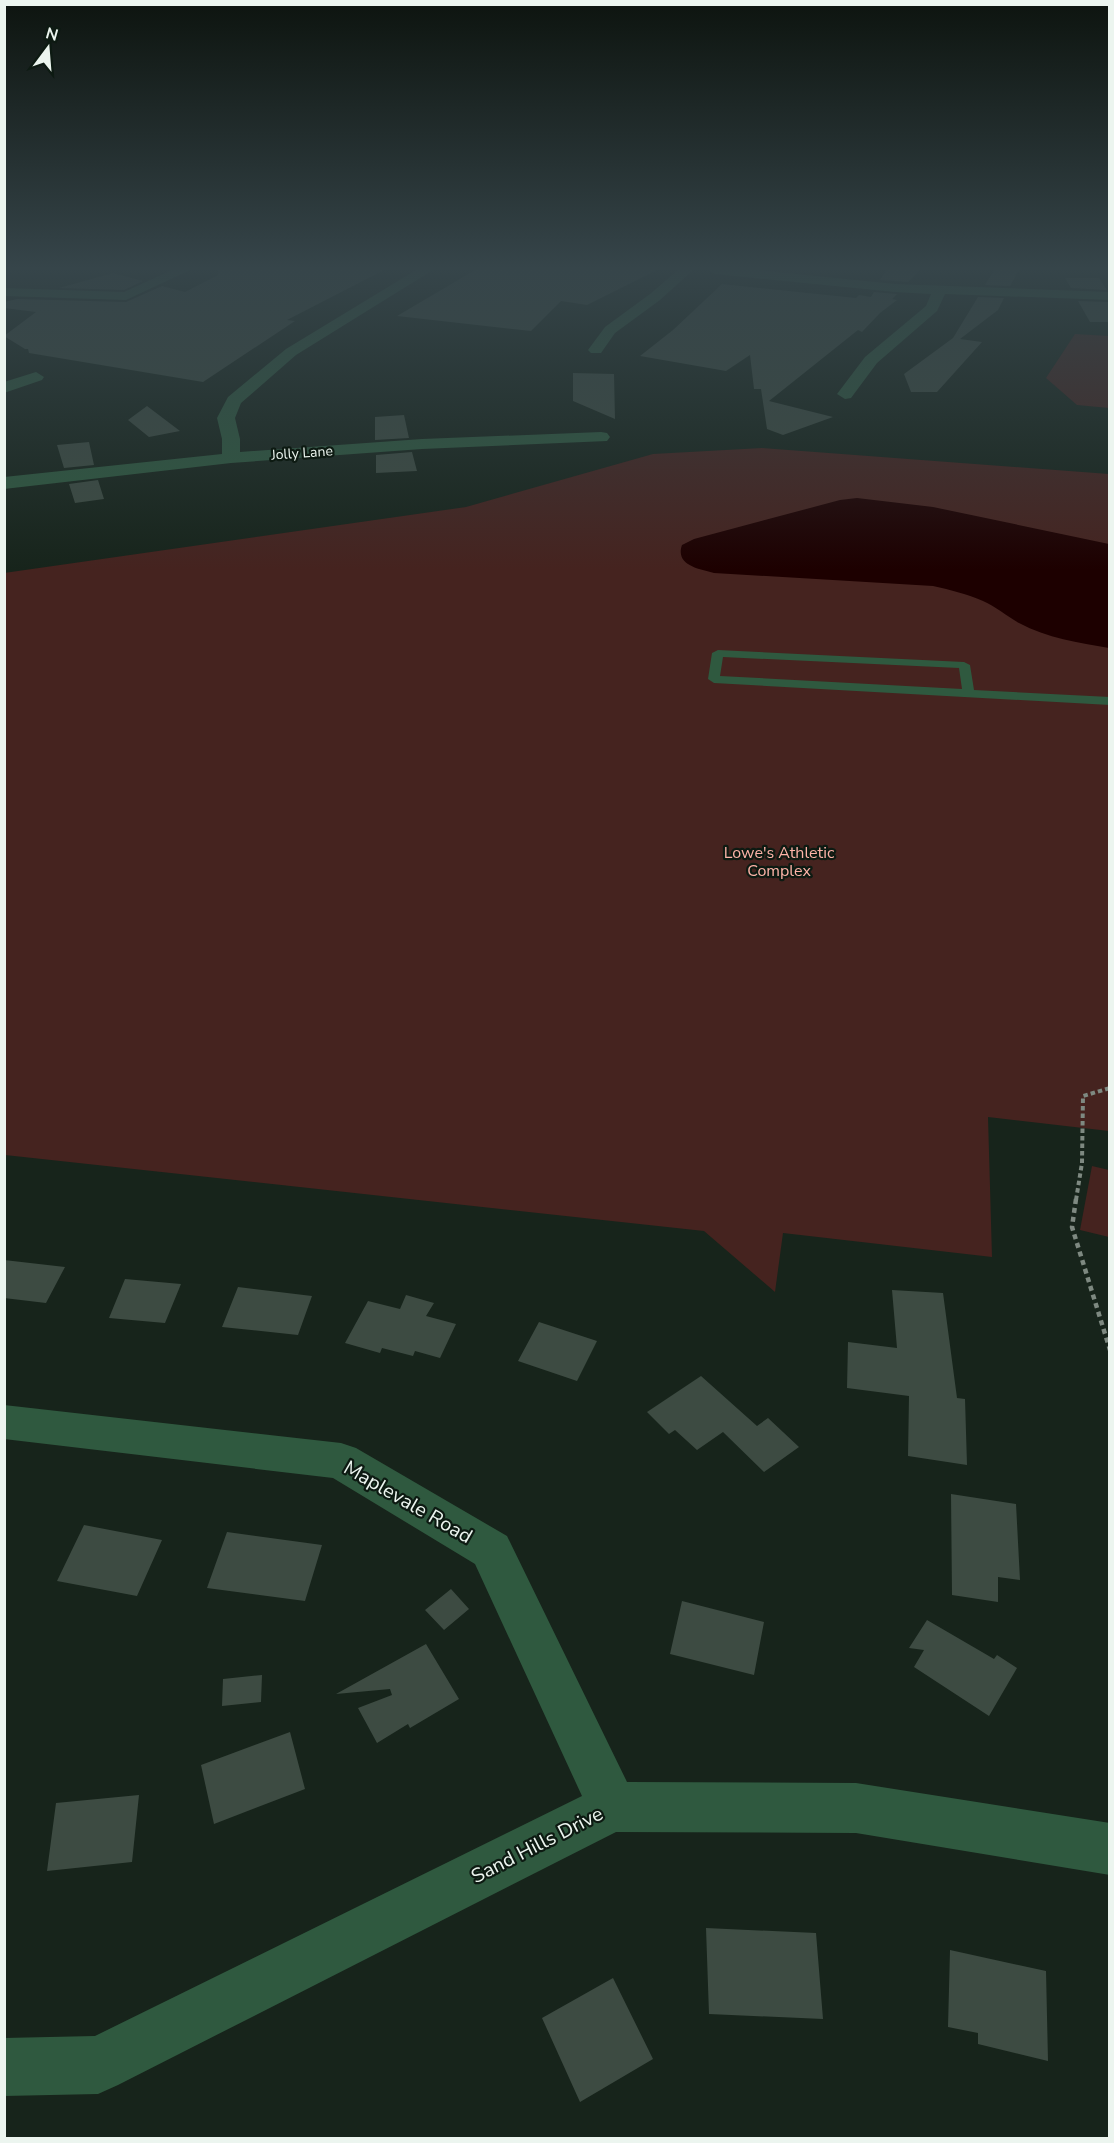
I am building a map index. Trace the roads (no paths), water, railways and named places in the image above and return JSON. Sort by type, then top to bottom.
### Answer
[{"type":"street","points":[[231,458],[231,439],[226,418],[234,401],[268,370]]},
{"type":"street","points":[[845,394],[864,370]]},
{"type":"street","points":[[4,388],[36,377]]},
{"type":"street","name":"Jolly Lane","points":[[4,483],[231,458],[422,444],[602,437]]},
{"type":"street","name":"Maplevale Road","points":[[4,1422],[341,1461],[491,1550],[613,1807]]},
{"type":"street","name":"Sand Hills Drive","points":[[4,2067],[98,2066],[613,1807],[856,1808],[1110,1849]]},
{"type":"lane","points":[[969,693],[964,665],[953,664],[718,653],[714,679],[1110,701]]},
{"type":"park label","name":"Lowe's Athletic Complex","points":[[779,862]]}]
